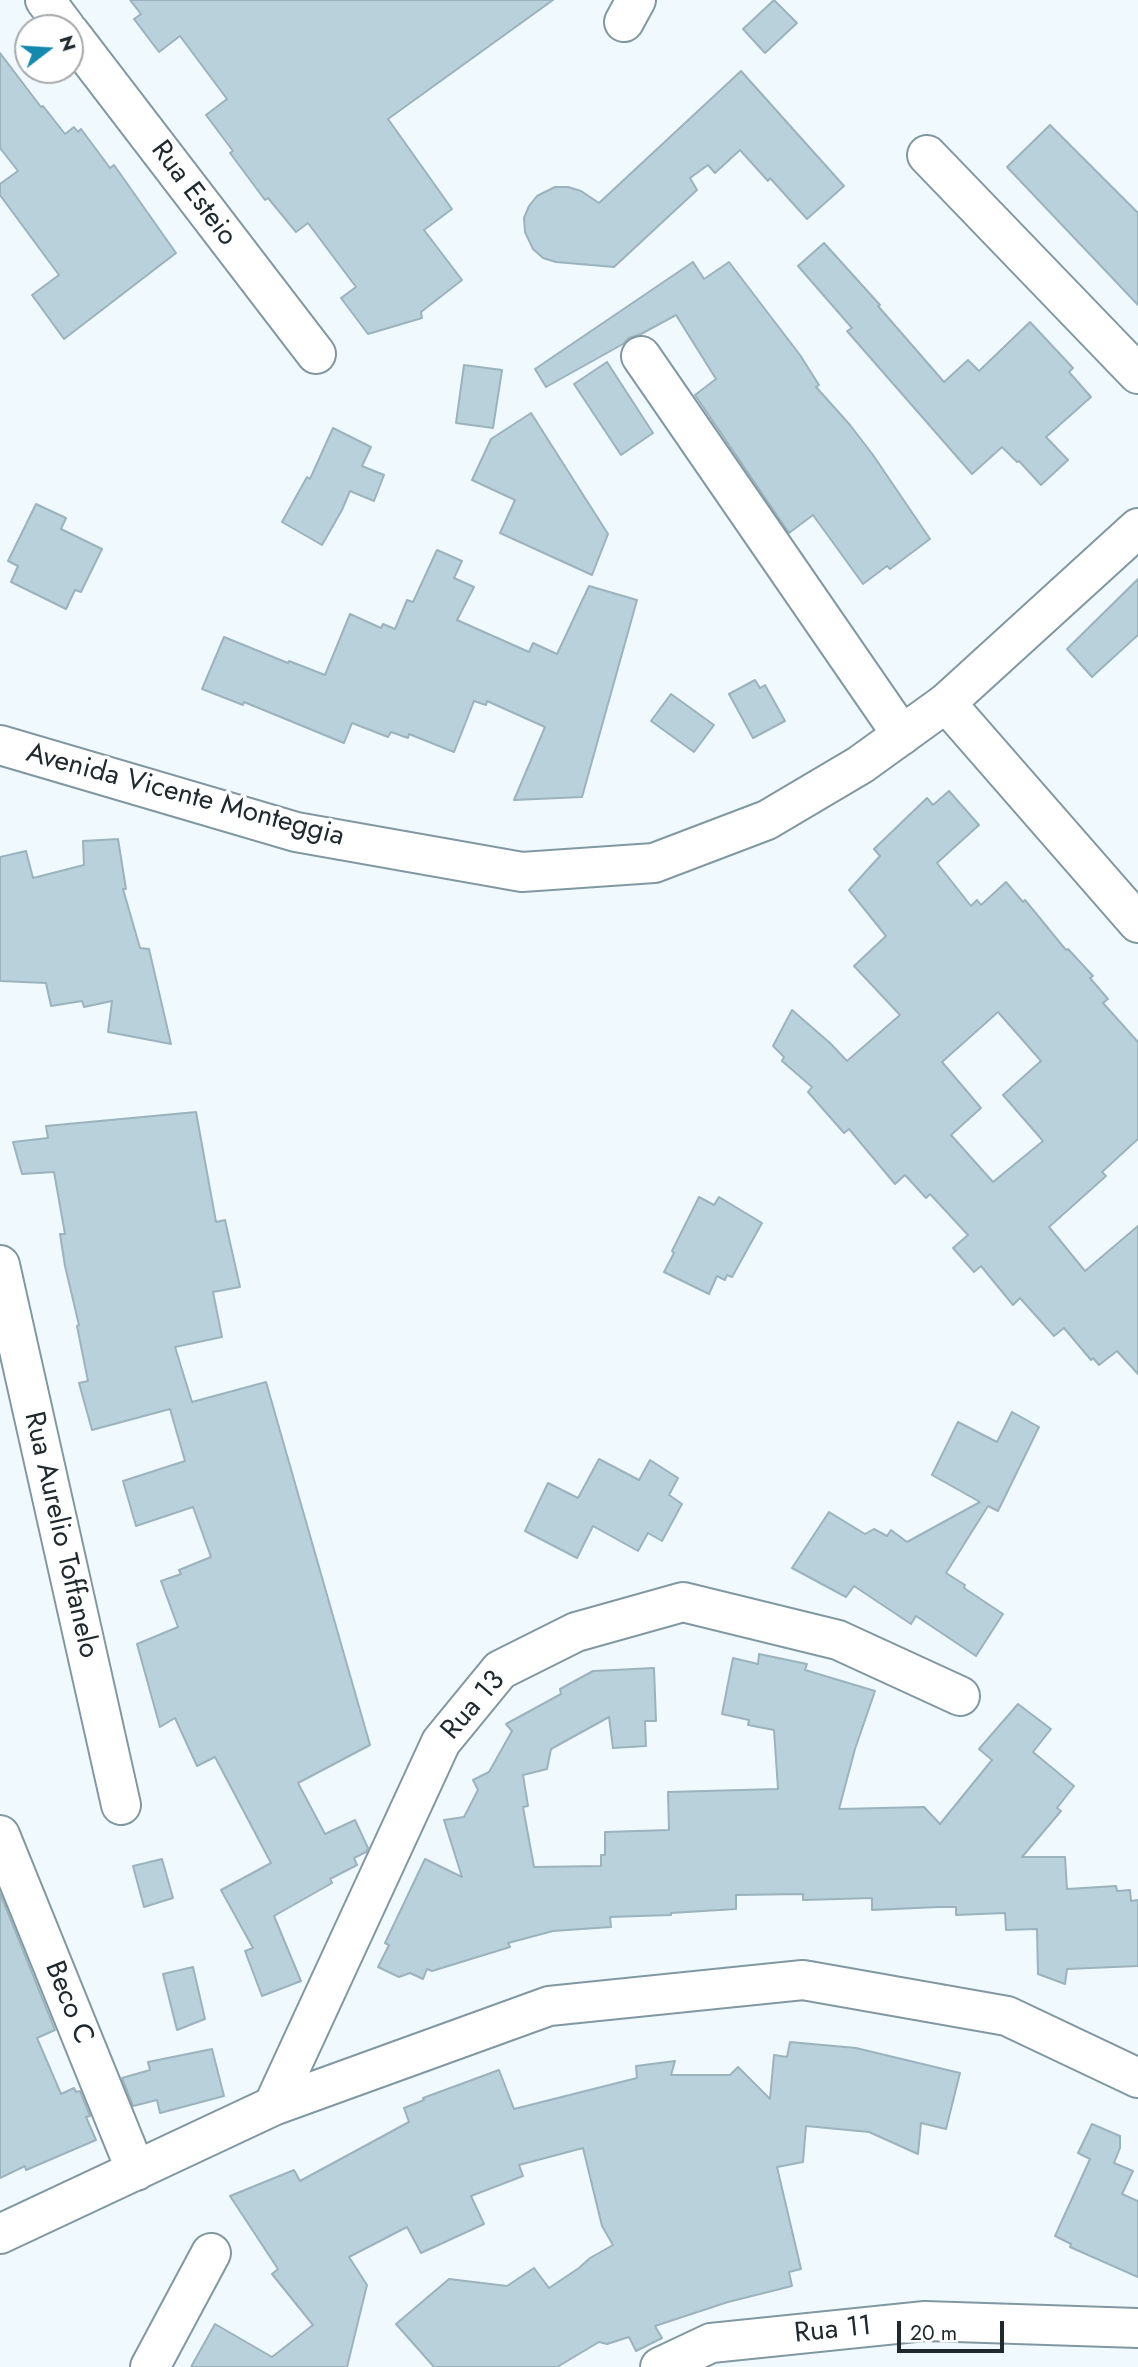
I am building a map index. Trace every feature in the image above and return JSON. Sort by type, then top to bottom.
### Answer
[{"type":"street","name":"Rua Esteio","points":[[84,51],[316,354]]},
{"type":"street","points":[[927,155],[1138,374]]},
{"type":"street","points":[[640,356],[902,735]]},
{"type":"street","name":"Avenida Vicente Monteggia","points":[[0,745],[296,832],[522,872],[654,863],[767,820],[860,765],[946,703],[1138,528]]},
{"type":"street","points":[[946,703],[1138,923]]},
{"type":"street","name":"Rua Aurelio Toffanelo","points":[[0,1265],[121,1805]]},
{"type":"street","name":"Rua 13","points":[[273,2106],[441,1742],[500,1671],[576,1632],[683,1602],[838,1640],[960,1696]]},
{"type":"street","name":"Beco C","points":[[0,1835],[136,2171]]},
{"type":"street","points":[[0,2234],[273,2106],[549,2006],[803,1980],[1007,2016],[1138,2078]]},
{"type":"street","points":[[150,2367],[211,2253]]},
{"type":"street","name":"Rua 11","points":[[660,2367],[711,2343],[925,2321],[1138,2328]]},
{"type":"building","points":[[130,0],[553,0],[388,119],[452,209],[424,230],[462,280],[421,312],[422,318],[368,334],[341,298],[356,287],[308,223],[296,232],[268,198],[265,200],[206,115],[227,99],[180,36],[159,52],[134,19],[141,14]]},
{"type":"building","points":[[774,0],[797,23],[765,53],[743,29]]},
{"type":"building","points":[[0,53],[14,71],[14,84],[24,84],[65,134],[74,127],[78,132],[81,129],[110,168],[114,165],[176,253],[64,339],[32,295],[59,275],[0,195],[0,184],[18,171],[0,148]]},
{"type":"building","points":[[741,71],[844,186],[807,219],[740,150],[715,173],[708,165],[690,178],[697,190],[614,267],[556,262],[543,258],[533,249],[525,232],[524,218],[537,196],[555,187],[568,187],[581,191],[599,203]]},
{"type":"building","points":[[1050,125],[1138,213],[1138,305],[1007,167]]},
{"type":"building","points":[[824,243],[944,382],[968,360],[979,371],[1030,322],[1073,368],[1069,372],[1091,397],[1046,437],[1068,460],[1041,485],[1002,447],[972,474],[847,331],[852,328],[798,266]]},
{"type":"building","points":[[693,262],[704,279],[729,262],[800,355],[819,385],[816,387],[873,455],[930,539],[890,569],[887,566],[863,584],[813,515],[789,533],[695,395],[716,379],[676,315],[629,338],[623,344],[546,387],[535,369]]},
{"type":"building","points":[[607,362],[653,433],[621,455],[574,384]]},
{"type":"building","points":[[464,365],[502,370],[493,428],[456,423]]},
{"type":"building","points":[[531,413],[608,534],[592,575],[500,533],[515,500],[472,480],[491,439]]},
{"type":"building","points":[[333,428],[371,447],[362,466],[384,475],[374,501],[350,491],[322,545],[282,522],[307,477],[310,479]]},
{"type":"building","points":[[36,504],[66,518],[61,529],[102,549],[81,592],[75,590],[66,609],[11,582],[18,566],[8,561]]},
{"type":"building","points":[[437,550],[462,561],[454,578],[474,587],[457,620],[529,652],[533,643],[557,654],[589,586],[637,600],[582,797],[514,800],[545,727],[487,701],[486,705],[474,701],[454,752],[409,734],[408,738],[391,732],[388,737],[352,723],[344,743],[244,702],[243,705],[202,689],[224,637],[325,675],[350,614],[381,628],[383,624],[395,629],[407,600],[413,602]]},
{"type":"building","points":[[1138,579],[1138,635],[1092,677],[1067,649]]},
{"type":"building","points":[[755,680],[760,688],[765,685],[785,721],[753,738],[729,694]]},
{"type":"building","points":[[671,694],[714,725],[694,752],[651,721]]},
{"type":"building","points":[[949,791],[979,825],[937,863],[971,906],[977,900],[981,905],[1006,882],[1023,902],[1025,900],[1066,950],[1068,949],[1093,976],[1090,978],[1108,999],[1103,1003],[1138,1042],[1138,1139],[1102,1172],[1106,1176],[1049,1227],[1085,1271],[1138,1226],[1138,1374],[1117,1351],[1099,1365],[1093,1358],[1091,1360],[1064,1328],[1054,1336],[1020,1298],[1013,1305],[981,1266],[974,1272],[953,1248],[968,1235],[930,1194],[926,1198],[905,1175],[895,1184],[849,1129],[844,1133],[808,1092],[812,1087],[782,1061],[784,1057],[773,1046],[792,1010],[847,1061],[900,1015],[854,966],[886,936],[849,890],[880,856],[874,849],[927,798],[933,805]],"holes":[[[998,1012],[1041,1061],[1003,1095],[1043,1141],[993,1182],[951,1135],[981,1108],[942,1062]]]},
{"type":"building","points":[[118,839],[126,889],[123,889],[140,948],[149,949],[171,1044],[108,1032],[112,1001],[84,1007],[82,1001],[51,1006],[46,983],[0,981],[0,857],[26,851],[33,878],[84,865],[83,841]]},
{"type":"building","points":[[196,1112],[216,1222],[225,1220],[240,1287],[213,1292],[222,1337],[175,1347],[192,1402],[266,1382],[370,1745],[298,1783],[325,1834],[355,1820],[368,1848],[354,1858],[357,1865],[330,1879],[332,1883],[274,1916],[301,1981],[262,1996],[245,1951],[253,1948],[221,1890],[271,1863],[215,1757],[197,1766],[175,1718],[160,1727],[137,1644],[178,1627],[161,1581],[181,1574],[179,1570],[211,1557],[193,1507],[136,1526],[123,1481],[185,1461],[170,1409],[92,1430],[79,1383],[88,1381],[77,1326],[79,1325],[65,1266],[60,1234],[65,1234],[54,1172],[22,1174],[13,1142],[48,1138],[46,1126]]},
{"type":"building","points":[[699,1197],[714,1205],[719,1197],[762,1223],[732,1277],[727,1275],[725,1280],[717,1276],[709,1294],[664,1272]]},
{"type":"building","points":[[1012,1412],[1039,1427],[998,1511],[988,1506],[946,1573],[1003,1614],[976,1656],[916,1616],[911,1624],[854,1586],[846,1597],[792,1568],[829,1512],[865,1534],[874,1529],[887,1536],[891,1530],[907,1542],[980,1502],[932,1475],[958,1422],[997,1442]]},
{"type":"building","points":[[599,1459],[639,1480],[650,1460],[678,1478],[669,1495],[682,1504],[662,1541],[648,1533],[638,1551],[593,1526],[577,1558],[525,1531],[548,1483],[578,1498]]},
{"type":"building","points":[[759,1654],[807,1664],[805,1670],[875,1691],[855,1749],[839,1809],[924,1807],[940,1824],[992,1760],[979,1749],[1018,1704],[1051,1729],[1033,1752],[1074,1786],[1057,1808],[1061,1811],[1022,1857],[1065,1857],[1067,1889],[1116,1886],[1117,1891],[1130,1890],[1131,1901],[1138,1900],[1138,1966],[1067,1969],[1065,1984],[1038,1974],[1037,1929],[1006,1930],[1005,1913],[956,1915],[956,1907],[872,1910],[872,1898],[803,1900],[803,1894],[736,1895],[736,1909],[610,1917],[611,1927],[553,1931],[508,1943],[510,1947],[432,1971],[427,1969],[423,1979],[410,1973],[399,1977],[378,1967],[389,1945],[385,1943],[425,1859],[462,1877],[444,1820],[464,1817],[478,1790],[473,1780],[489,1772],[512,1731],[506,1724],[561,1694],[560,1689],[593,1671],[654,1668],[656,1721],[645,1721],[646,1746],[613,1748],[609,1717],[551,1749],[547,1769],[523,1775],[528,1806],[523,1807],[534,1867],[601,1866],[601,1855],[605,1855],[605,1832],[669,1830],[668,1792],[778,1789],[774,1730],[748,1725],[749,1720],[722,1714],[733,1658],[758,1664]]},
{"type":"building","points":[[162,1859],[173,1898],[144,1907],[133,1866]]},
{"type":"building","points":[[0,1893],[55,2030],[37,2038],[61,2094],[74,2088],[76,2092],[80,2091],[90,2116],[86,2117],[96,2140],[26,2170],[25,2166],[0,2178]]},
{"type":"building","points":[[193,1967],[205,2019],[177,2030],[163,1974]]},
{"type":"building","points":[[790,2042],[856,2048],[960,2073],[946,2129],[921,2123],[918,2154],[869,2132],[806,2126],[803,2162],[777,2167],[801,2269],[789,2272],[792,2286],[728,2302],[655,2326],[662,2338],[636,2351],[629,2337],[607,2344],[599,2342],[557,2367],[434,2367],[396,2324],[449,2279],[507,2286],[534,2268],[549,2288],[613,2245],[602,2226],[583,2148],[519,2165],[523,2176],[471,2196],[484,2224],[421,2253],[407,2227],[349,2257],[367,2285],[347,2367],[191,2367],[215,2324],[272,2357],[313,2325],[272,2274],[278,2269],[230,2196],[294,2170],[300,2181],[409,2122],[404,2108],[424,2100],[423,2098],[499,2070],[514,2109],[637,2078],[636,2066],[675,2061],[671,2075],[730,2075],[738,2067],[770,2099],[774,2055],[787,2057]]},
{"type":"building","points":[[212,2049],[224,2096],[160,2113],[157,2100],[133,2106],[122,2078],[150,2070],[148,2062]]},
{"type":"building","points":[[1092,2124],[1120,2136],[1120,2148],[1114,2163],[1133,2171],[1122,2194],[1138,2201],[1138,2277],[1070,2247],[1071,2244],[1055,2236],[1090,2159],[1078,2153]]}]
